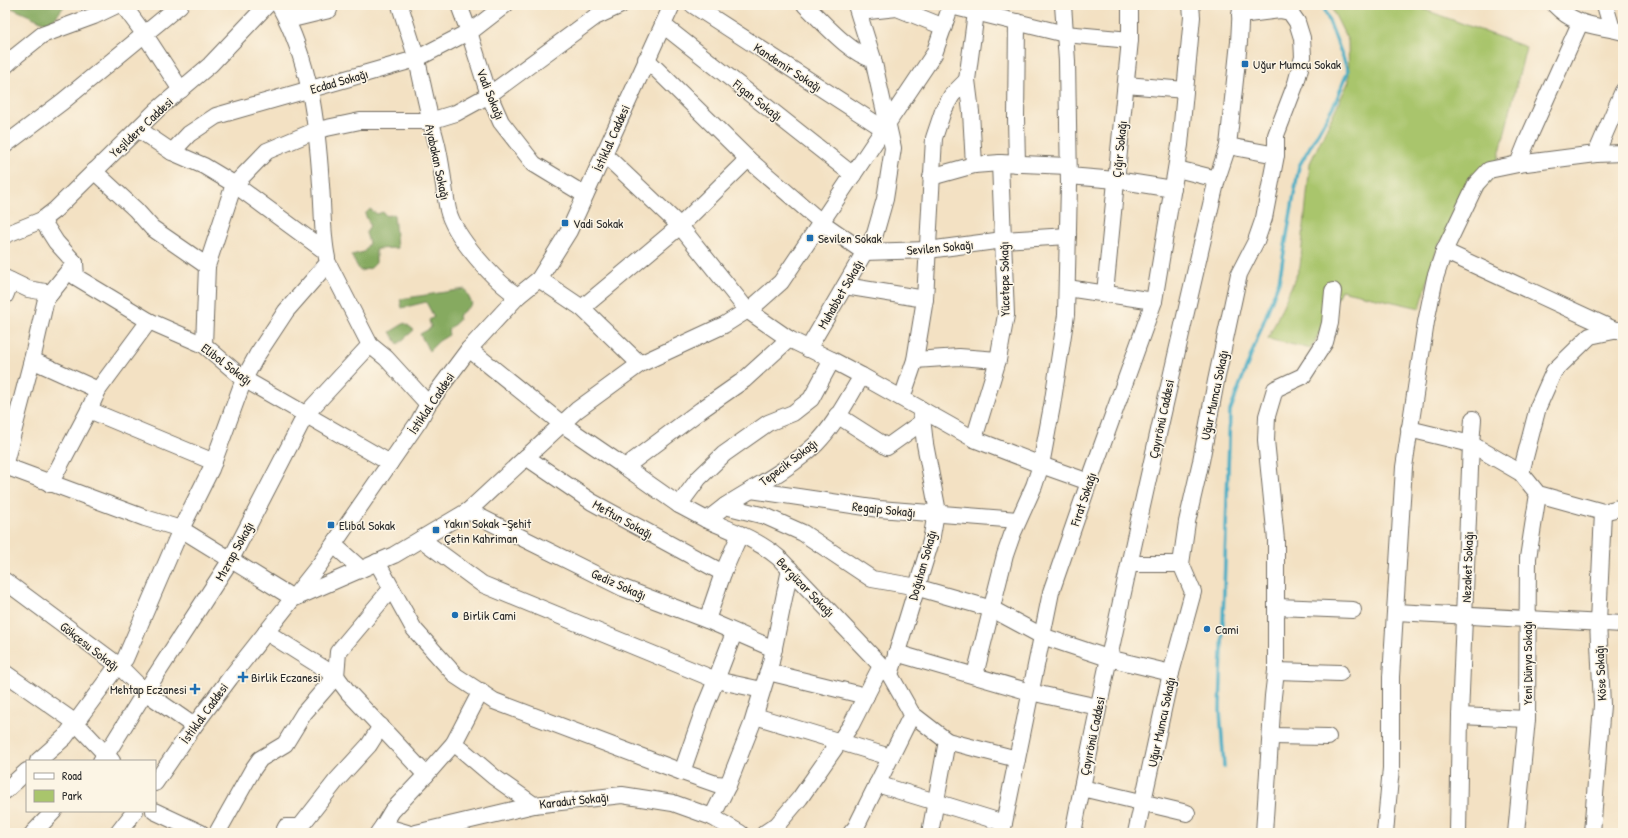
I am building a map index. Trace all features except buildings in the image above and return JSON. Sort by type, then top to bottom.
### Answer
[{"type":"street","points":[[5,66],[42,35],[94,16],[117,5]]},
{"type":"street","points":[[123,5],[145,35],[181,90]]},
{"type":"street","points":[[5,145],[62,102],[180,5]]},
{"type":"street","name":"Yeşildere Caddesi","points":[[5,235],[42,220],[55,210],[158,109],[210,65],[267,5]]},
{"type":"street","points":[[279,5],[288,20],[305,66],[310,90],[317,130],[327,257],[370,345],[386,358],[428,404]]},
{"type":"street","name":"Ayabakan Sokağı","points":[[400,5],[416,59],[430,121],[436,138],[448,211],[457,229],[481,263],[510,291],[518,296]]},
{"type":"street","name":"Vadi Sokağı","points":[[459,5],[489,95],[501,122],[534,164],[585,195]]},
{"type":"street","name":"Ecdad Sokağı","points":[[172,152],[189,134],[216,116],[416,59],[469,32],[505,5]]},
{"type":"street","points":[[204,345],[207,266],[234,184],[267,151],[317,130],[360,121],[430,121],[456,113],[489,95],[595,17],[621,5]]},
{"type":"street","name":"İstiklal Caddesi","points":[[156,782],[194,726],[334,545],[428,404],[469,349],[518,296],[539,279],[569,231],[646,59],[672,5]]},
{"type":"street","name":"Kandemir Sokağı","points":[[693,5],[886,126]]},
{"type":"street","points":[[805,5],[853,51],[865,58],[873,59]]},
{"type":"street","points":[[975,675],[1006,555],[1018,520],[1034,486],[1041,465],[1065,323],[1069,171],[1063,5]]},
{"type":"street","name":"Çığır Sokağı","points":[[1105,293],[1130,40],[1130,5]]},
{"type":"street","name":"Fırat Sokağı","points":[[1003,828],[1051,592],[1154,301],[1177,169],[1192,17],[1191,5]]},
{"type":"street","points":[[1555,5],[1570,18],[1580,23],[1617,31]]},
{"type":"street","points":[[1605,5],[1617,31]]},
{"type":"street","points":[[5,466],[50,484],[145,518],[181,529],[293,598],[394,555],[468,511],[577,410],[640,364],[724,325],[754,306],[781,282],[934,54],[951,6],[976,8],[1016,22],[1065,34],[1130,40]]},
{"type":"street","points":[[857,8],[897,8],[944,27]]},
{"type":"street","name":"Muhabbet Sokağı","points":[[808,349],[874,234],[885,199],[893,148],[886,126],[873,59],[857,8]]},
{"type":"street","points":[[974,165],[971,112],[967,80],[976,8]]},
{"type":"street","points":[[288,20],[329,10]]},
{"type":"street","name":"Çayırönü Caddesi","points":[[1073,833],[1108,658],[1168,388],[1217,179],[1228,146],[1241,10]]},
{"type":"street","name":"Uğur Mumcu Sokağı","points":[[1136,833],[1171,673],[1193,592],[1181,564],[1187,522],[1239,274],[1256,242],[1264,218],[1276,155],[1276,135],[1296,83],[1303,57],[1302,38],[1297,22],[1290,12],[1280,10],[1241,10]]},
{"type":"street","points":[[1016,22],[1017,164]]},
{"type":"street","points":[[1518,164],[1580,23]]},
{"type":"street","name":"Figan Sokağı","points":[[663,25],[853,175]]},
{"type":"street","points":[[646,59],[748,159],[821,222],[864,252]]},
{"type":"street","points":[[902,398],[915,360],[925,299],[934,138],[942,111],[952,96],[967,80]]},
{"type":"street","points":[[1126,85],[1185,90]]},
{"type":"street","points":[[1596,154],[1623,91]]},
{"type":"street","points":[[138,129],[172,152],[204,166],[234,184],[327,257]]},
{"type":"street","points":[[1228,146],[1276,155]]},
{"type":"street","points":[[1384,833],[1390,768],[1391,676],[1404,467],[1426,322],[1435,278],[1444,251],[1476,184],[1485,173],[1494,168],[1596,154],[1623,152]]},
{"type":"street","points":[[604,154],[680,226],[747,310],[808,349],[832,360],[902,398],[922,415],[1041,465],[1089,482]]},
{"type":"street","points":[[582,308],[680,226],[748,159]]},
{"type":"street","name":"Yücetepe Sokağı","points":[[974,438],[998,360],[1006,315],[1000,164]]},
{"type":"street","points":[[931,177],[974,165],[1017,164],[1069,171],[1173,189]]},
{"type":"street","points":[[1177,169],[1217,179]]},
{"type":"street","points":[[94,171],[136,210],[152,228],[207,266]]},
{"type":"street","points":[[5,463],[32,360],[46,299],[74,263],[56,242],[42,220]]},
{"type":"street","name":"Sevilen Sokağı","points":[[864,252],[928,250],[1003,240],[1068,236]]},
{"type":"street","points":[[1444,251],[1620,330]]},
{"type":"street","points":[[39,760],[65,737],[118,665],[125,659],[181,529],[214,462],[244,379],[257,355],[286,311],[327,257]]},
{"type":"street","name":"Elibol Sokağı","points":[[74,263],[76,277],[149,321],[204,345],[244,379],[390,463]]},
{"type":"street","points":[[539,279],[582,308],[640,364]]},
{"type":"street","points":[[5,296],[8,280],[28,289],[51,293]]},
{"type":"street","points":[[845,286],[925,299]]},
{"type":"street","points":[[1067,288],[1154,301]]},
{"type":"street","points":[[1264,833],[1276,670],[1277,607],[1276,540],[1266,440],[1267,416],[1275,389],[1304,376],[1325,342],[1330,323],[1333,291]]},
{"type":"street","points":[[50,484],[98,390],[149,321]]},
{"type":"street","points":[[1521,473],[1538,407],[1554,371],[1590,336],[1620,330]]},
{"type":"street","points":[[625,467],[744,380],[789,338]]},
{"type":"street","name":"Mızrap Sokağı","points":[[106,759],[145,692],[230,560],[306,414],[370,345]]},
{"type":"street","points":[[469,349],[562,424],[679,505],[699,478],[724,454],[768,423],[793,413],[811,399],[832,360]]},
{"type":"street","points":[[915,360],[959,357],[998,360]]},
{"type":"street","points":[[32,360],[98,390]]},
{"type":"street","name":"Tepecik Sokağı","points":[[708,520],[725,506],[781,471],[816,444],[862,376]]},
{"type":"street","points":[[89,410],[214,462]]},
{"type":"street","points":[[837,415],[887,447],[922,415]]},
{"type":"street","name":"Doğuhan Sokağı","points":[[765,833],[777,825],[800,798],[851,725],[866,696],[896,653],[931,541],[937,507],[925,444],[922,415]]},
{"type":"street","name":"Nezaket Sokağı","points":[[1458,833],[1460,716],[1473,419]]},
{"type":"street","points":[[1409,429],[1471,444],[1521,473],[1538,494],[1603,512],[1623,507]]},
{"type":"street","name":"Meftun Sokağı","points":[[526,457],[592,502],[724,573]]},
{"type":"street","name":"Regaip Sokağı","points":[[751,490],[879,509],[1018,520]]},
{"type":"street","name":"Yeni Dünya Sokağı","points":[[1516,833],[1527,719],[1528,558],[1538,494]]},
{"type":"street","name":"Bergüzar Sokağı","points":[[679,505],[766,548],[790,569],[885,670]]},
{"type":"street","points":[[725,506],[765,516],[803,532],[872,579],[916,588],[992,609],[1042,636],[1108,658],[1171,673]]},
{"type":"street","name":"Gediz Sokağı","points":[[468,511],[623,588],[707,620],[734,633],[774,649]]},
{"type":"street","name":"Köse Sokağı","points":[[1592,833],[1602,705],[1598,622],[1603,512]]},
{"type":"street","points":[[707,620],[740,534]]},
{"type":"street","points":[[420,539],[482,584],[716,680],[762,690]]},
{"type":"street","points":[[334,545],[361,569]]},
{"type":"street","points":[[377,562],[414,629],[456,676],[481,691],[494,701],[682,772],[716,784],[728,785]]},
{"type":"street","points":[[1130,564],[1181,564]]},
{"type":"street","points":[[712,817],[728,785],[754,716],[768,672],[790,569]]},
{"type":"street","name":"Gökçesu Sokağı","points":[[5,581],[118,665],[145,692],[194,726]]},
{"type":"street","points":[[217,833],[260,759],[285,744],[304,712],[336,676],[338,652],[392,589]]},
{"type":"street","points":[[1277,607],[1353,610]]},
{"type":"street","points":[[1396,612],[1623,624]]},
{"type":"street","points":[[266,632],[336,676],[348,692],[426,775]]},
{"type":"street","points":[[682,772],[704,709],[734,633]]},
{"type":"street","points":[[896,653],[1030,692],[1098,707]]},
{"type":"street","points":[[885,670],[912,714],[947,741],[1017,759]]},
{"type":"street","points":[[1276,670],[1340,673]]},
{"type":"street","points":[[768,672],[866,696]]},
{"type":"street","points":[[5,673],[76,723],[106,759]]},
{"type":"street","points":[[407,833],[380,830],[392,810],[454,743],[481,691]]},
{"type":"street","points":[[851,833],[856,827],[912,714]]},
{"type":"street","points":[[754,716],[890,757]]},
{"type":"street","points":[[1460,716],[1527,719]]},
{"type":"street","points":[[283,833],[286,827],[300,827],[336,781],[369,746],[381,726]]},
{"type":"street","points":[[1271,736],[1328,737]]},
{"type":"street","points":[[930,833],[947,741]]},
{"type":"street","name":"Karadut Sokağı","points":[[454,743],[494,777],[534,805],[622,796],[673,803],[712,817],[740,833]]},
{"type":"street","points":[[5,791],[26,772]]},
{"type":"street","points":[[877,784],[936,802],[1003,828]]},
{"type":"street","points":[[1082,788],[1188,813]]},
{"type":"street","points":[[416,833],[534,805]]},
{"type":"street","points":[[33,833],[53,812]]},
{"type":"street","points":[[118,833],[134,812]]},
{"type":"street","points":[[156,812],[201,833]]},
{"type":"green space","points":[[5,5],[65,5],[50,25]]},
{"type":"green space","points":[[1330,5],[1412,5],[1526,47],[1494,176],[1438,245],[1420,308],[1341,290],[1311,349],[1268,339],[1300,267],[1310,163],[1349,81],[1348,41]]},
{"type":"green space","points":[[370,209],[377,214],[383,212],[386,216],[394,214],[397,248],[376,249],[376,263],[371,268],[360,271],[351,255],[364,252],[369,243],[366,233],[370,225],[365,214]]},
{"type":"green space","points":[[465,289],[472,304],[458,316],[459,320],[448,330],[449,335],[439,341],[429,351],[420,334],[431,328],[429,320],[434,317],[426,302],[402,308],[400,299]]},
{"type":"green space","points":[[405,323],[414,330],[398,344],[390,332]]},
{"type":"waterway","points":[[1224,767],[1220,710],[1230,411],[1279,281],[1299,166],[1336,101],[1348,71],[1323,5]]},
{"type":"place","name":"Uğur Mumcu Sokak","points":[[1245,64]]},
{"type":"place","name":"Vadi Sokak","points":[[565,223]]},
{"type":"place","name":"Sevilen Sokak","points":[[810,238]]},
{"type":"place","name":"Elibol Sokak","points":[[331,525]]},
{"type":"place","name":"Yakın Sokak -Şehit Çetin Kahriman","points":[[436,530]]},
{"type":"place","name":"Birlik Cami","points":[[455,615]]},
{"type":"place","name":"Cami","points":[[1207,629]]},
{"type":"place","name":"Birlik Eczanesi","points":[[243,677]]},
{"type":"place","name":"Mehtap Eczanesi","points":[[195,689]]}]
